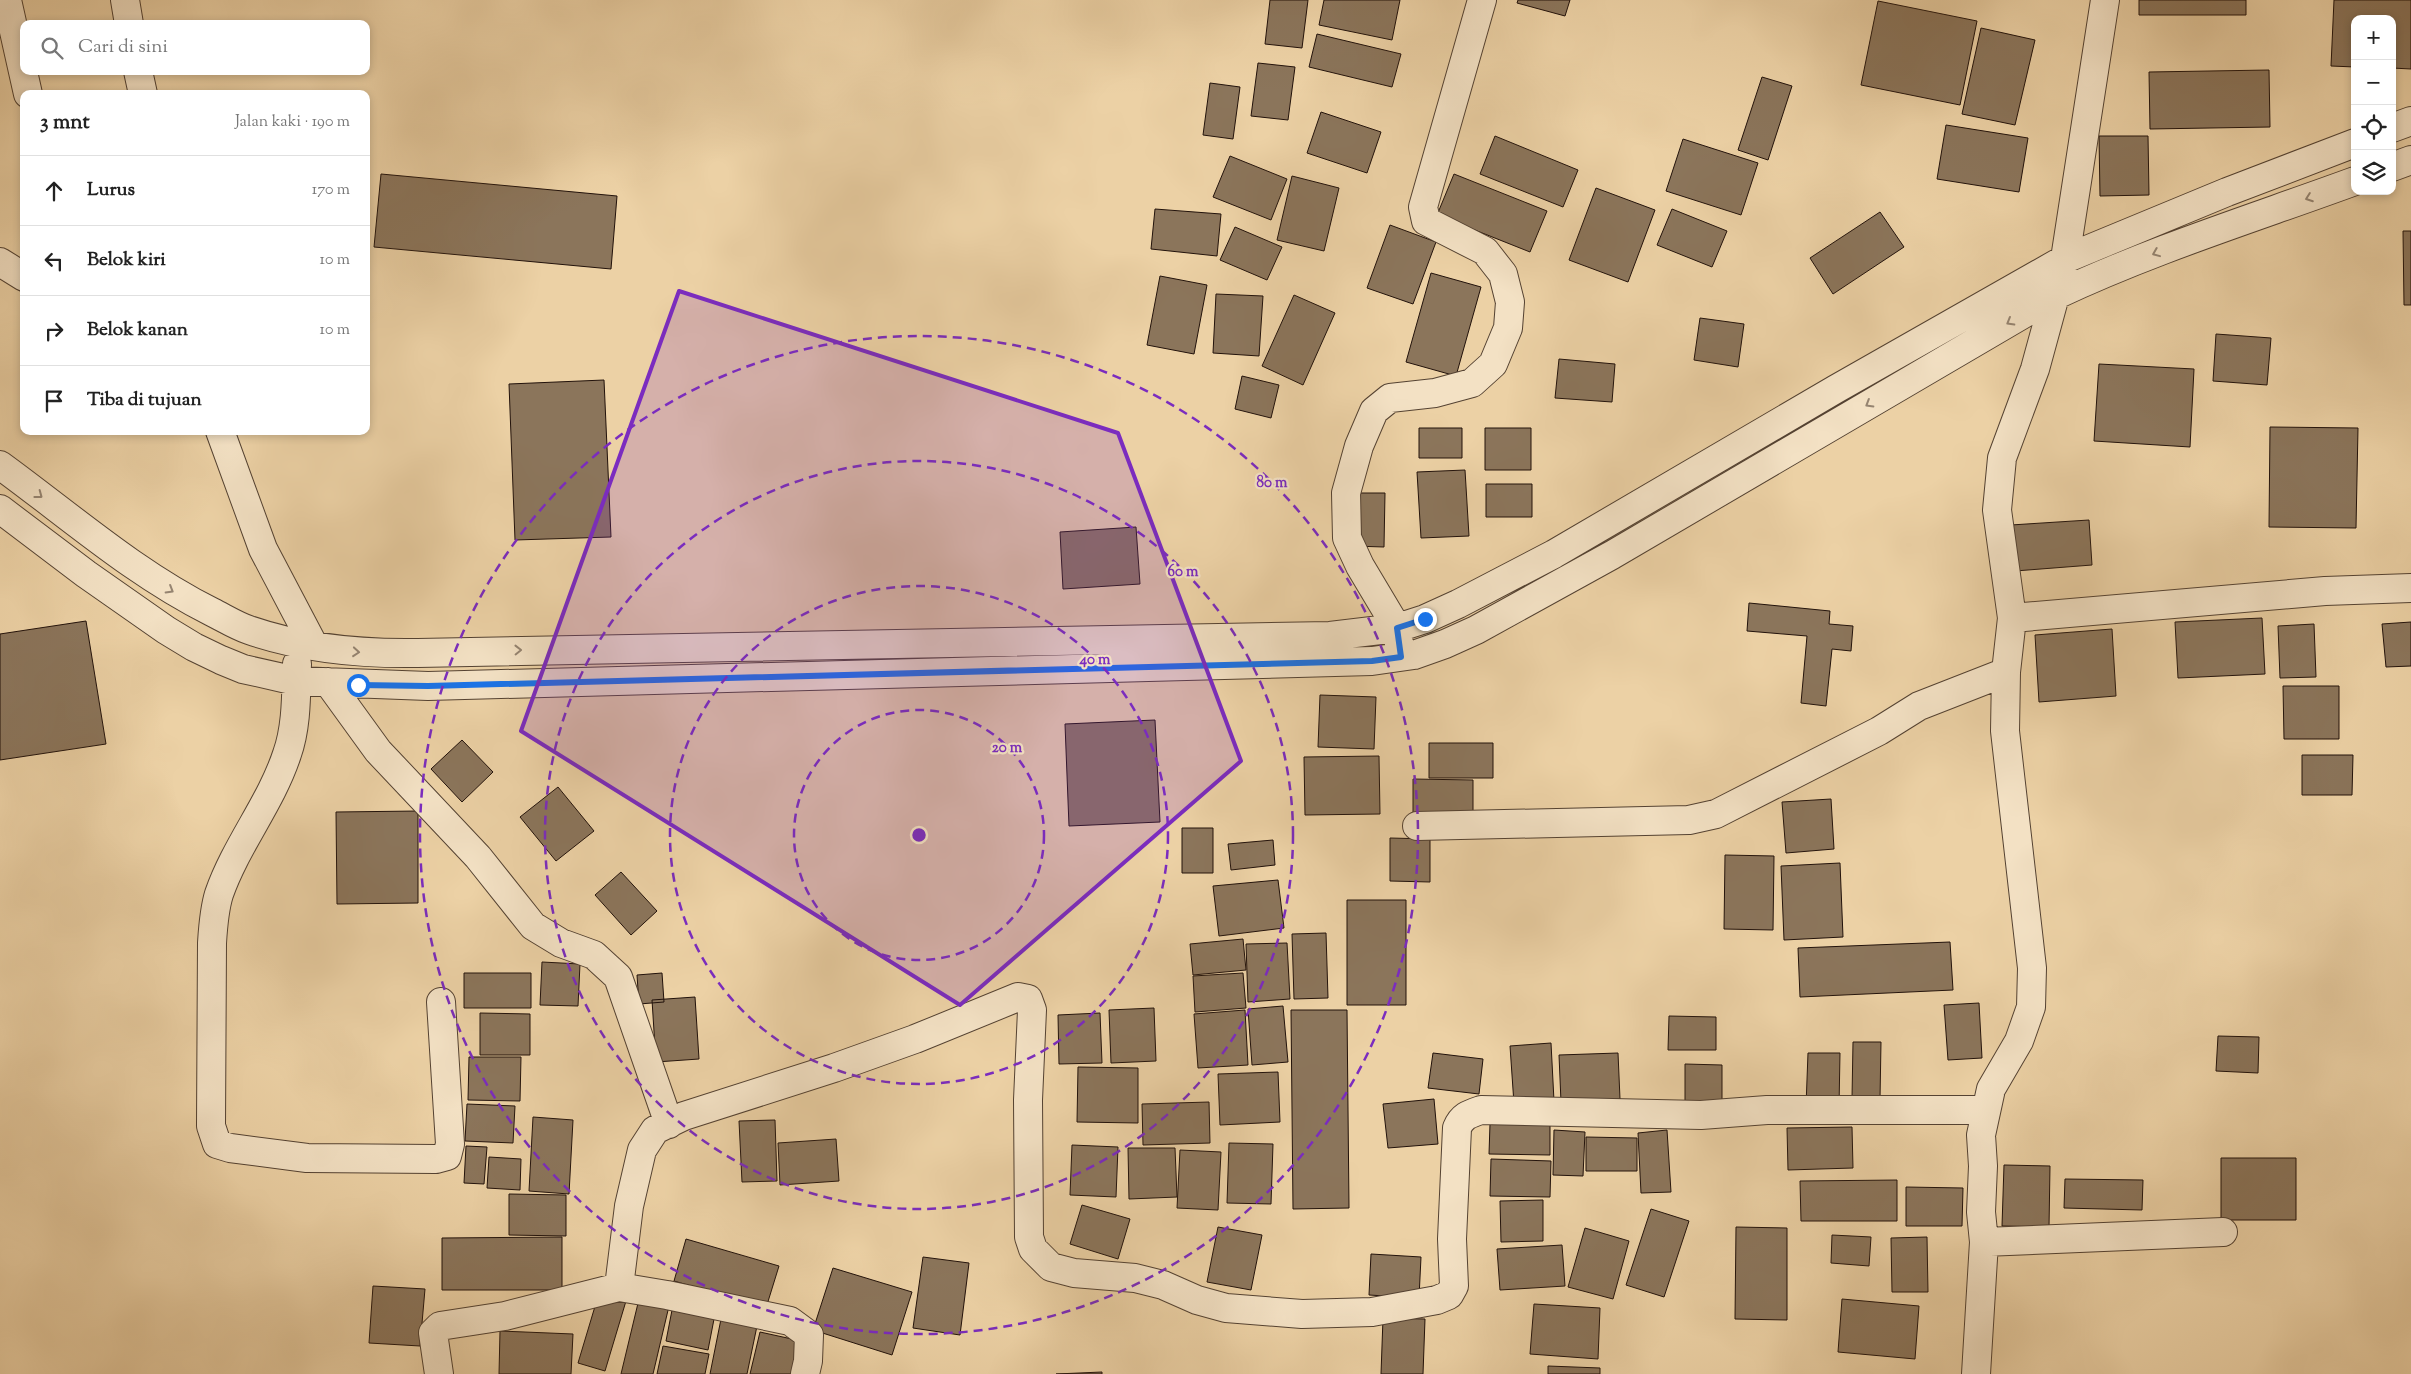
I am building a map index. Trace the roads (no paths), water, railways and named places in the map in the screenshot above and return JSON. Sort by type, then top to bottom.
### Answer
[{"type":"street","points":[[7,0],[20,58]]},
{"type":"street","points":[[124,0],[128,20]]},
{"type":"street","points":[[1401,657],[1397,628],[1360,566],[1347,538],[1346,494],[1359,446],[1374,411],[1390,398],[1435,393],[1472,383],[1493,364],[1508,328],[1510,302],[1503,274],[1486,251],[1426,221],[1423,207],[1482,0]]},
{"type":"street","points":[[1976,1374],[1984,1242],[1981,1212],[1983,1166],[1981,1135],[1991,1089],[2019,1041],[2031,1007],[2032,968],[2005,731],[2006,672],[2012,618],[1997,510],[2002,458],[2034,369],[2065,259],[2105,0]]},
{"type":"street","points":[[24,75],[27,90]]},
{"type":"street","points":[[139,75],[141,90]]},
{"type":"street","points":[[2396,127],[2411,121]]},
{"type":"street","points":[[0,465],[142,573],[182,597],[248,630],[306,644],[371,653],[1330,636],[1397,628],[1425,619],[1458,604],[1554,554],[1836,389],[2065,259],[2264,177],[2351,144]]},
{"type":"street","points":[[2396,166],[2411,160]]},
{"type":"street","points":[[0,509],[86,574],[194,647],[243,668],[296,681],[358,685],[428,686],[1280,665],[1372,661],[1401,657],[1414,655],[1445,644],[1476,630],[1612,556],[2054,296],[2092,278],[2168,248],[2351,182]]},
{"type":"street","points":[[0,262],[20,274]]},
{"type":"street","points":[[221,435],[263,549],[306,644],[296,681],[293,731],[288,754],[219,895],[214,918],[212,943],[211,1126],[217,1144],[230,1148],[307,1158],[436,1159],[447,1156],[450,1144],[441,1002]]},
{"type":"street","points":[[2012,618],[2324,591],[2411,588]]},
{"type":"street","points":[[1417,826],[1689,820],[1716,814],[1879,731],[1920,706],[2006,672]]},
{"type":"street","points":[[328,682],[378,751],[478,858],[533,926],[561,943],[594,955],[618,977],[669,1124]]},
{"type":"street","points":[[619,1287],[629,1206],[642,1150],[655,1130],[684,1116],[834,1068],[915,1039],[1007,1000],[1024,997],[1030,1002],[1032,1010],[1028,1100],[1029,1237],[1033,1249],[1051,1267],[1074,1273],[1135,1278],[1163,1285],[1198,1300],[1226,1308],[1302,1314],[1372,1312],[1436,1300],[1449,1294],[1454,1286],[1452,1239],[1456,1128],[1460,1121],[1468,1114],[1481,1110],[1701,1115],[1766,1110],[1985,1110]]},
{"type":"street","points":[[1984,1242],[2223,1232]]},
{"type":"street","points":[[439,1374],[434,1333],[440,1326],[505,1316],[619,1287],[667,1294],[790,1321],[809,1335],[808,1361],[804,1374]]}]
